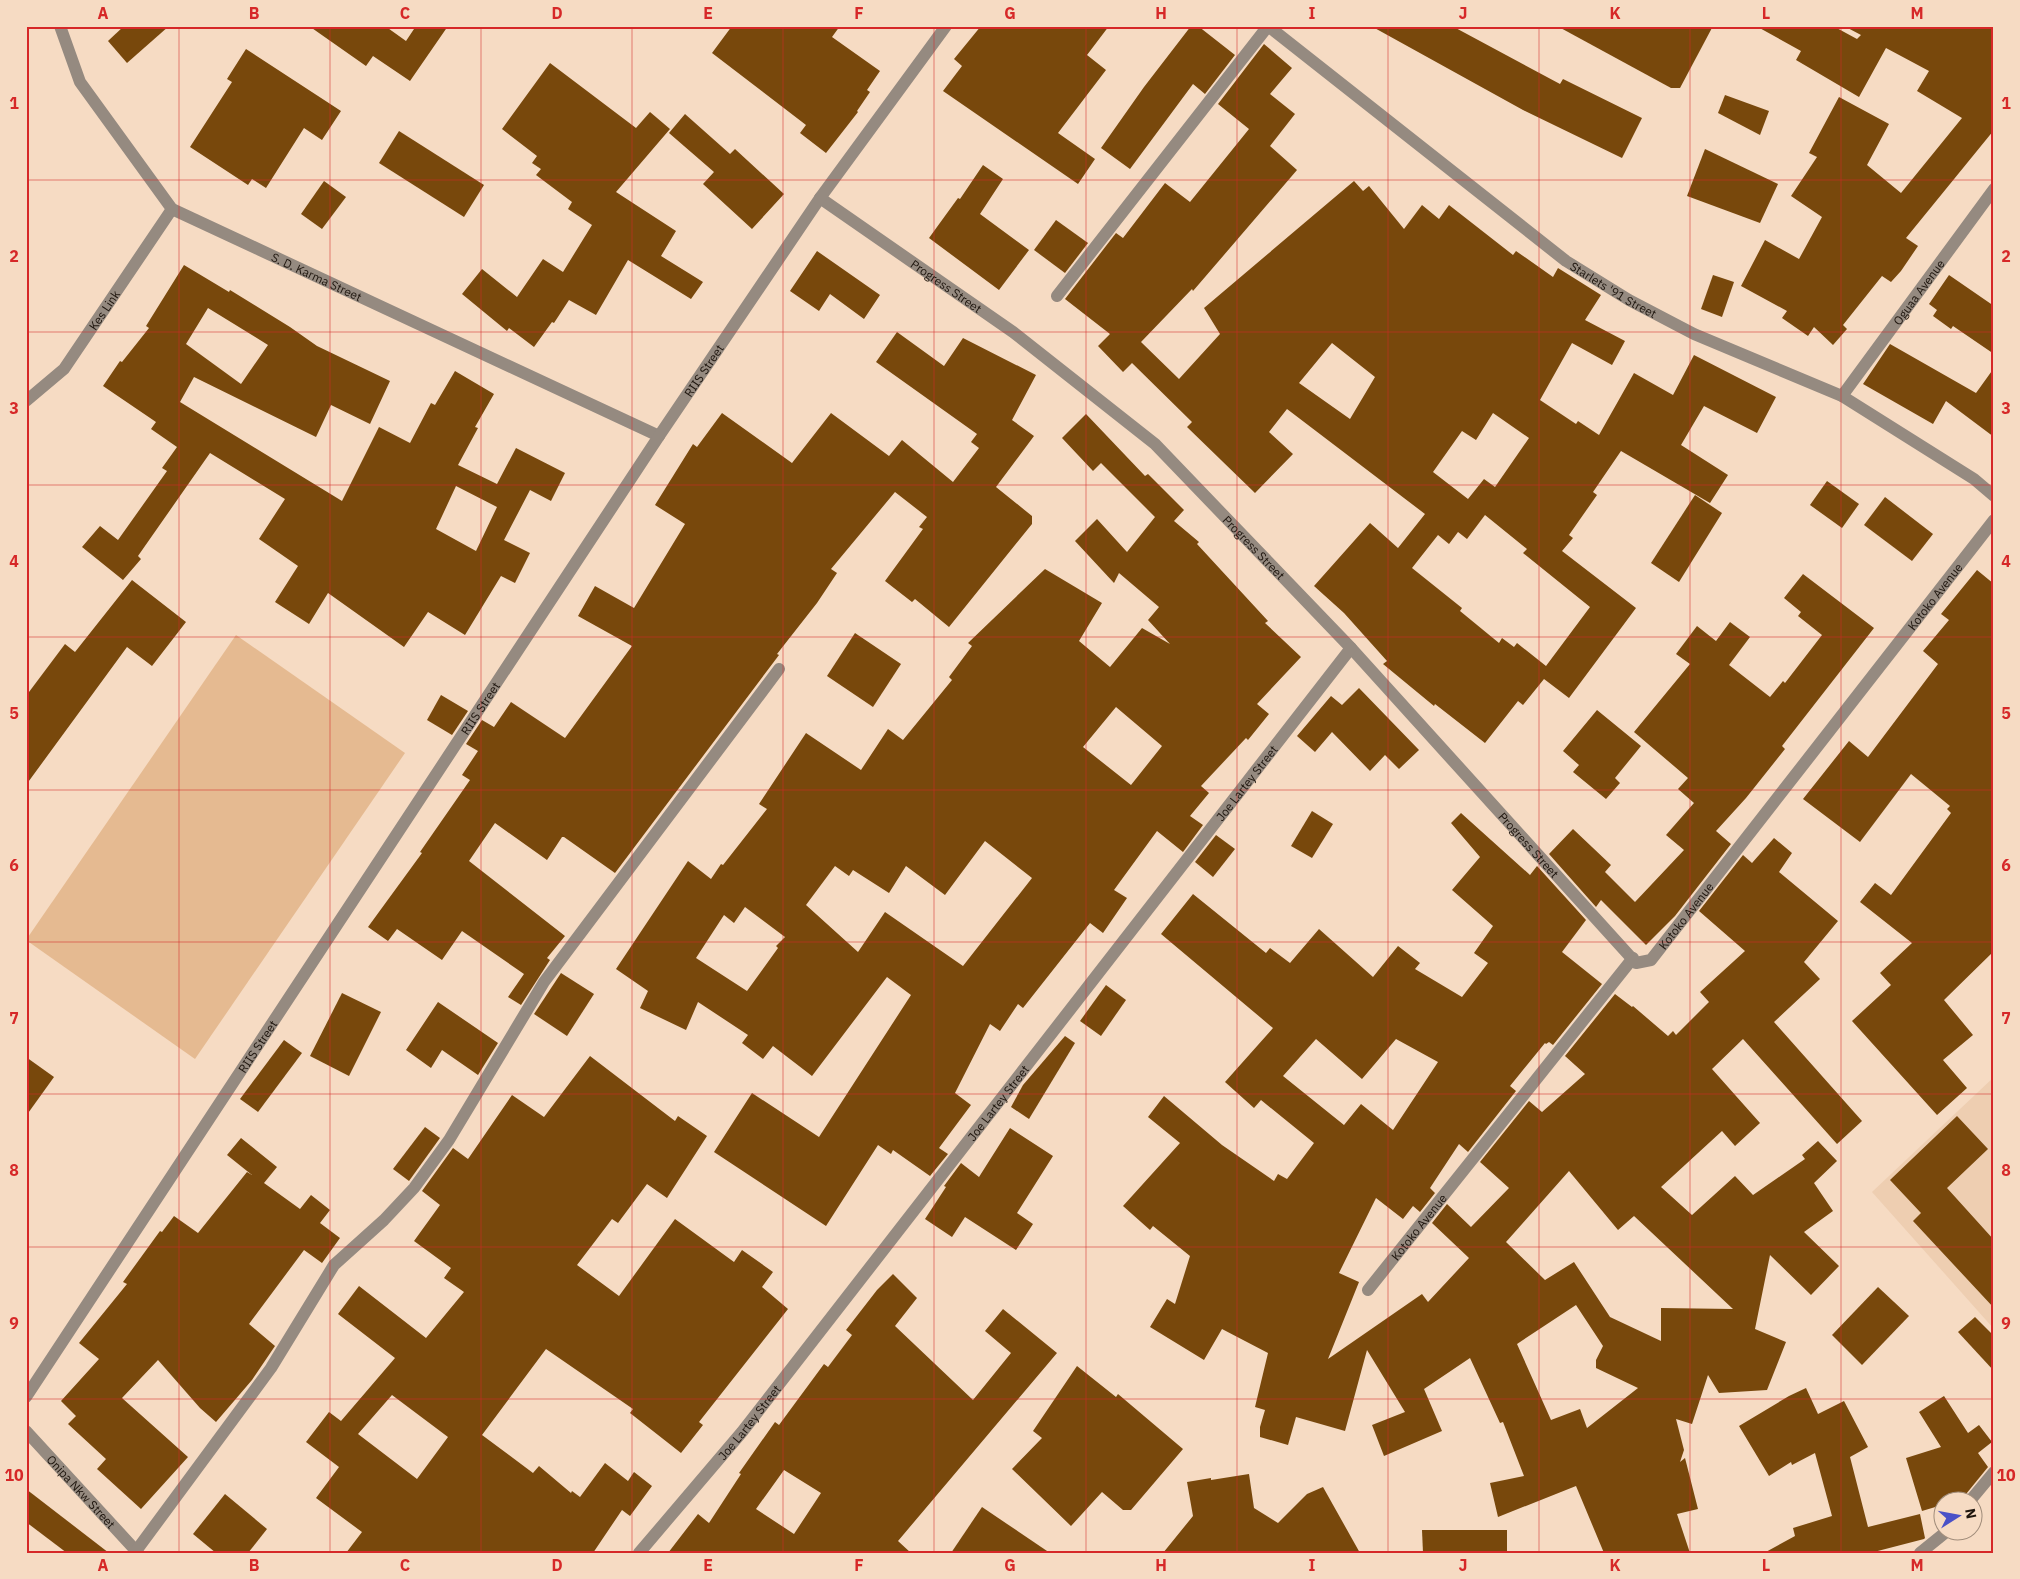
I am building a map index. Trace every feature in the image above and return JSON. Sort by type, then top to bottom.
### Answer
[{"type":"street","name":"S. D. Karma Street","points":[[60,26],[80,82],[172,209],[659,436]]},
{"type":"street","name":"RIIS Street","points":[[26,1397],[659,436],[820,198],[946,26]]},
{"type":"street","points":[[1057,296],[1268,26]]},
{"type":"street","name":"Starlets '91 Street","points":[[1268,26],[1566,261],[1629,300],[1694,334],[1842,396],[1974,480],[1994,496]]},
{"type":"street","name":"Oguaa Avenue","points":[[1842,396],[1994,189]]},
{"type":"street","name":"Progress Street","points":[[820,198],[1013,332],[1155,444],[1350,648],[1633,958]]},
{"type":"street","name":"Kes Link","points":[[26,401],[64,369],[172,209]]},
{"type":"street","name":"Kotoko Avenue","points":[[1368,1290],[1633,958],[1636,963],[1651,960],[1994,520]]},
{"type":"street","name":"Joe Lartey Street","points":[[639,1553],[742,1432],[1350,648]]},
{"type":"street","points":[[137,1552],[271,1368],[334,1265],[384,1220],[414,1188],[449,1140],[544,982],[779,669]]},
{"type":"street","name":"Onipa Nkw Street","points":[[26,1431],[137,1552]]},
{"type":"street","points":[[1977,1492],[1994,1472]]},
{"type":"street","points":[[1920,1553],[1934,1542]]},
{"type":"shaded area","points":[[236,635],[405,753],[195,1059],[26,940]]},
{"type":"shaded area","points":[[1994,1077],[1994,1329],[1872,1192]]},
{"type":"building","points":[[124,26],[169,26],[127,63],[108,41]]},
{"type":"building","points":[[309,26],[385,26],[406,41],[416,26],[448,26],[410,81],[373,56],[366,66]]},
{"type":"building","points":[[732,26],[840,26],[832,37],[880,71],[867,90],[870,92],[858,112],[826,153],[800,133],[806,125],[712,53]]},
{"type":"building","points":[[981,26],[1109,26],[1087,55],[1106,70],[1058,133],[1095,159],[1078,184],[943,91],[962,66],[954,59]]},
{"type":"building","points":[[1191,26],[1198,26],[1235,55],[1205,94],[1193,84],[1130,169],[1101,148],[1144,87]]},
{"type":"building","points":[[1371,26],[1452,26],[1560,84],[1563,79],[1642,118],[1622,158],[1523,110]]},
{"type":"building","points":[[1557,26],[1713,26],[1680,88],[1671,88]]},
{"type":"building","points":[[1756,26],[1833,26],[1857,39],[1861,35],[1844,26],[1994,26],[1994,130],[1906,238],[1918,246],[1901,271],[1891,282],[1882,276],[1843,325],[1847,329],[1833,345],[1814,327],[1808,336],[1782,318],[1787,311],[1741,286],[1765,240],[1799,259],[1822,217],[1791,196],[1817,157],[1809,153],[1839,97],[1889,124],[1867,165],[1901,193],[1962,118],[1917,91],[1929,71],[1886,48],[1859,97],[1796,60],[1801,51]]},
{"type":"building","points":[[1264,44],[1292,68],[1270,94],[1295,114],[1270,146],[1297,170],[1193,291],[1192,289],[1141,342],[1179,379],[1220,334],[1204,308],[1354,181],[1363,191],[1369,186],[1404,229],[1422,205],[1439,219],[1449,205],[1513,255],[1516,251],[1553,277],[1558,268],[1601,295],[1585,320],[1625,341],[1612,365],[1572,343],[1540,400],[1576,424],[1578,421],[1599,435],[1634,373],[1673,395],[1694,355],[1776,397],[1757,433],[1704,406],[1681,445],[1728,475],[1710,503],[1621,451],[1593,492],[1597,495],[1569,535],[1573,538],[1562,551],[1636,608],[1569,698],[1544,679],[1523,705],[1518,701],[1485,743],[1435,704],[1434,706],[1383,664],[1387,661],[1344,613],[1314,586],[1370,523],[1398,548],[1425,514],[1287,409],[1269,432],[1293,454],[1255,493],[1187,427],[1192,422],[1132,363],[1123,372],[1098,346],[1110,334],[1065,299],[1116,233],[1123,238],[1165,183],[1190,202],[1249,129],[1218,104]],"holes":[[[1332,343],[1375,377],[1350,419],[1299,383]],[[1493,413],[1529,438],[1495,487],[1484,479],[1468,499],[1433,472],[1462,431],[1476,440]],[[1485,515],[1527,549],[1523,553],[1590,607],[1546,666],[1517,643],[1514,647],[1502,638],[1499,643],[1460,611],[1462,608],[1412,568],[1438,535],[1449,544],[1458,532],[1467,539]]]},
{"type":"building","points":[[246,49],[341,111],[322,140],[304,128],[266,188],[252,179],[248,185],[190,147],[232,82],[227,79]]},
{"type":"building","points":[[550,63],[636,128],[650,112],[670,129],[616,192],[676,231],[661,256],[703,282],[691,299],[628,260],[596,315],[569,300],[554,323],[552,322],[534,347],[509,328],[507,331],[462,294],[482,269],[517,297],[543,259],[563,272],[592,225],[568,209],[572,202],[536,175],[541,169],[532,163],[537,156],[502,129]]},
{"type":"building","points":[[1725,95],[1769,111],[1760,135],[1718,113]]},
{"type":"building","points":[[685,114],[730,154],[735,149],[784,194],[752,229],[703,184],[714,172],[669,133]]},
{"type":"building","points":[[399,131],[484,185],[464,217],[379,163]]},
{"type":"building","points":[[1705,149],[1778,184],[1760,223],[1687,196]]},
{"type":"building","points":[[983,165],[1003,179],[980,214],[1029,250],[999,290],[929,238],[958,198],[960,199]]},
{"type":"building","points":[[324,181],[346,197],[322,229],[301,214]]},
{"type":"building","points":[[1056,220],[1088,243],[1065,273],[1034,250]]},
{"type":"building","points":[[817,251],[880,295],[864,319],[830,294],[819,311],[790,291]]},
{"type":"building","points":[[184,265],[229,292],[230,290],[317,346],[390,381],[370,424],[331,405],[316,437],[194,377],[180,402],[342,501],[379,427],[410,443],[431,403],[435,405],[455,371],[494,394],[475,427],[478,428],[458,465],[497,484],[516,448],[565,473],[551,501],[530,490],[504,540],[530,553],[515,583],[501,576],[465,635],[428,612],[404,647],[328,593],[309,624],[275,602],[298,566],[259,539],[285,499],[210,453],[138,556],[141,559],[123,580],[82,547],[100,526],[118,540],[167,471],[162,468],[177,447],[151,429],[156,422],[103,386],[120,361],[122,362],[149,328],[146,326]],"holes":[[[208,308],[268,345],[241,384],[186,344]],[[456,486],[497,507],[476,551],[436,529]]]},
{"type":"building","points":[[1713,275],[1734,282],[1722,317],[1701,309]]},
{"type":"building","points":[[1949,275],[1994,306],[1994,354],[1953,326],[1951,329],[1933,316],[1937,310],[1929,304]]},
{"type":"building","points":[[897,332],[944,366],[963,338],[1036,375],[1012,420],[1034,436],[996,487],[1032,516],[1032,524],[949,627],[915,599],[912,602],[885,581],[923,529],[919,527],[927,517],[895,492],[831,569],[837,573],[817,603],[615,873],[564,837],[562,837],[547,860],[495,823],[469,861],[565,936],[547,958],[550,960],[521,1005],[508,997],[524,974],[462,931],[442,960],[397,929],[388,941],[368,927],[422,853],[420,852],[470,780],[462,775],[478,751],[466,744],[482,720],[494,727],[511,702],[565,738],[632,646],[578,616],[595,586],[634,608],[685,524],[655,505],[693,444],[697,447],[722,413],[792,463],[831,413],[889,456],[902,440],[953,482],[979,448],[971,442],[977,434],[876,362]]},
{"type":"building","points":[[1890,344],[1976,393],[1994,368],[1994,437],[1946,401],[1933,424],[1863,384]]},
{"type":"building","points":[[1086,414],[1145,476],[1148,474],[1184,510],[1174,521],[1199,542],[1197,544],[1268,621],[1265,623],[1301,657],[1257,704],[1269,714],[1248,740],[1246,738],[1201,786],[1209,793],[1190,816],[1203,825],[1183,852],[1157,831],[1114,890],[1127,898],[1103,933],[1090,923],[1023,1008],[1018,1004],[1000,1031],[990,1024],[955,1093],[971,1105],[939,1148],[948,1154],[930,1176],[893,1150],[891,1154],[878,1145],[826,1226],[714,1152],[752,1093],[819,1137],[911,995],[887,977],[812,1076],[773,1046],[763,1059],[742,1043],[748,1035],[698,1002],[686,1030],[640,1008],[648,991],[616,969],[688,861],[711,879],[721,864],[723,865],[767,809],[759,804],[806,733],[861,770],[888,729],[903,740],[952,680],[949,677],[972,646],[968,643],[1045,569],[1102,603],[1079,641],[1110,667],[1142,628],[1170,644],[1148,620],[1159,607],[1119,573],[1114,583],[1075,541],[1097,519],[1127,552],[1155,517],[1101,463],[1093,471],[1062,438]],"holes":[[[1116,707],[1162,746],[1131,785],[1083,747]],[[985,841],[1032,878],[963,966],[885,912],[858,952],[806,905],[835,866],[849,876],[853,870],[889,893],[906,866],[945,895]],[[745,907],[785,937],[776,946],[778,948],[747,991],[696,958],[724,915],[734,923]]]},
{"type":"building","points":[[1827,481],[1859,504],[1842,528],[1810,505]]},
{"type":"building","points":[[1695,495],[1722,513],[1679,582],[1651,563]]},
{"type":"building","points":[[1885,497],[1933,534],[1912,561],[1864,525]]},
{"type":"building","points":[[1977,570],[1994,584],[1994,951],[1944,1000],[1973,1035],[1943,1060],[1967,1088],[1937,1115],[1852,1021],[1891,985],[1880,973],[1912,943],[1860,902],[1875,883],[1891,895],[1951,813],[1947,809],[1950,806],[1911,774],[1860,842],[1803,799],[1849,741],[1868,757],[1938,664],[1923,651],[1949,620],[1941,614]]},
{"type":"building","points":[[1803,574],[1874,628],[1782,746],[1785,749],[1746,798],[1716,831],[1731,844],[1675,916],[1646,945],[1601,900],[1596,907],[1549,854],[1573,829],[1611,865],[1605,872],[1635,902],[1684,850],[1666,835],[1694,803],[1678,789],[1688,778],[1634,732],[1690,664],[1676,654],[1697,626],[1716,641],[1730,622],[1750,637],[1729,665],[1770,697],[1783,681],[1785,683],[1822,635],[1798,616],[1801,612],[1784,598]]},
{"type":"building","points":[[132,580],[186,622],[152,666],[127,647],[26,785],[26,696],[65,644],[75,652]]},
{"type":"building","points":[[855,633],[901,664],[873,707],[827,676]]},
{"type":"building","points":[[1359,688],[1419,750],[1399,769],[1385,755],[1370,771],[1332,732],[1315,752],[1297,736],[1331,696],[1342,705]]},
{"type":"building","points":[[441,695],[468,711],[452,735],[427,720]]},
{"type":"building","points":[[1597,710],[1641,746],[1615,778],[1620,783],[1606,799],[1573,772],[1579,765],[1563,751]]},
{"type":"building","points":[[1312,811],[1333,824],[1312,858],[1291,846]]},
{"type":"building","points":[[1461,813],[1530,875],[1537,866],[1586,920],[1562,952],[1602,984],[1553,1045],[1549,1042],[1545,1043],[1510,1086],[1516,1091],[1468,1152],[1459,1144],[1430,1188],[1435,1193],[1420,1212],[1413,1206],[1403,1219],[1376,1198],[1339,1273],[1359,1282],[1328,1359],[1422,1294],[1428,1302],[1469,1258],[1432,1223],[1447,1204],[1471,1227],[1509,1188],[1480,1162],[1529,1101],[1542,1112],[1585,1074],[1565,1056],[1615,994],[1633,1006],[1668,1036],[1673,1031],[1676,1035],[1709,1002],[1700,992],[1745,951],[1699,911],[1743,855],[1752,863],[1774,838],[1792,853],[1779,872],[1838,921],[1804,962],[1820,979],[1774,1022],[1862,1121],[1837,1144],[1743,1039],[1712,1069],[1760,1123],[1735,1146],[1722,1131],[1661,1187],[1692,1215],[1735,1176],[1753,1195],[1805,1159],[1802,1155],[1818,1141],[1837,1161],[1814,1183],[1833,1211],[1804,1232],[1839,1266],[1811,1295],[1770,1255],[1755,1329],[1786,1342],[1767,1390],[1719,1393],[1708,1375],[1692,1424],[1676,1419],[1684,1450],[1680,1462],[1685,1458],[1698,1509],[1677,1514],[1690,1553],[1604,1553],[1576,1486],[1498,1517],[1490,1483],[1524,1476],[1503,1422],[1500,1423],[1470,1358],[1424,1389],[1442,1431],[1384,1456],[1372,1425],[1405,1412],[1367,1350],[1345,1431],[1296,1417],[1288,1445],[1260,1437],[1260,1427],[1265,1410],[1255,1407],[1268,1353],[1222,1329],[1204,1360],[1150,1327],[1167,1299],[1175,1304],[1190,1256],[1153,1226],[1150,1230],[1123,1206],[1180,1143],[1148,1117],[1164,1096],[1222,1145],[1274,1181],[1278,1174],[1287,1179],[1314,1143],[1261,1100],[1254,1108],[1225,1082],[1273,1028],[1161,934],[1193,894],[1266,953],[1270,948],[1290,963],[1319,929],[1373,977],[1398,946],[1420,963],[1415,969],[1462,997],[1488,963],[1474,953],[1493,926],[1452,890],[1480,857],[1451,823]],"holes":[[[1316,1039],[1362,1079],[1396,1039],[1438,1062],[1393,1130],[1361,1104],[1344,1125],[1283,1076]],[[1569,1171],[1618,1230],[1634,1216],[1733,1309],[1661,1308],[1661,1341],[1610,1317],[1574,1262],[1545,1280],[1506,1242]],[[1576,1305],[1603,1346],[1596,1360],[1596,1368],[1638,1388],[1587,1428],[1580,1409],[1551,1420],[1517,1344]]]},
{"type":"building","points":[[1216,835],[1235,849],[1213,877],[1195,862]]},
{"type":"building","points":[[561,973],[594,994],[567,1036],[534,1014]]},
{"type":"building","points":[[1106,985],[1126,1000],[1101,1036],[1080,1021]]},
{"type":"building","points":[[342,993],[381,1012],[349,1076],[310,1056]]},
{"type":"building","points":[[438,1002],[498,1043],[478,1075],[442,1050],[431,1068],[406,1050]]},
{"type":"building","points":[[1065,1036],[1075,1043],[1029,1119],[1011,1107],[1023,1085]]},
{"type":"building","points":[[284,1040],[302,1053],[258,1112],[240,1099]]},
{"type":"building","points":[[590,1056],[675,1121],[678,1116],[707,1136],[667,1198],[647,1184],[618,1223],[612,1219],[577,1265],[619,1296],[675,1219],[734,1262],[742,1250],[773,1272],[762,1287],[788,1309],[699,1422],[703,1425],[681,1453],[630,1413],[633,1409],[546,1349],[482,1435],[533,1473],[539,1466],[571,1493],[572,1491],[580,1497],[605,1463],[628,1481],[634,1472],[652,1486],[630,1516],[622,1510],[593,1553],[346,1553],[362,1532],[316,1498],[339,1467],[306,1442],[329,1412],[341,1421],[395,1358],[338,1314],[359,1286],[426,1338],[464,1292],[444,1278],[451,1268],[414,1241],[440,1205],[422,1191],[453,1148],[468,1159],[512,1095],[544,1117]],"holes":[[[392,1395],[448,1437],[417,1479],[358,1434]]]},
{"type":"building","points":[[26,1057],[54,1077],[26,1116]]},
{"type":"building","points":[[1957,1116],[1988,1149],[1947,1188],[1994,1240],[1994,1308],[1913,1221],[1921,1213],[1890,1180]]},
{"type":"building","points":[[425,1127],[440,1138],[409,1181],[393,1169]]},
{"type":"building","points":[[1010,1128],[1053,1156],[1017,1213],[1033,1224],[1016,1250],[965,1217],[952,1237],[925,1219],[946,1187],[944,1186],[961,1163],[979,1177]]},
{"type":"building","points":[[241,1138],[277,1167],[264,1183],[300,1209],[311,1195],[330,1210],[320,1223],[340,1238],[322,1263],[304,1250],[249,1324],[275,1346],[252,1380],[216,1422],[200,1408],[158,1360],[122,1398],[188,1457],[141,1509],[97,1469],[106,1459],[68,1424],[76,1416],[61,1401],[99,1359],[79,1343],[127,1284],[123,1282],[160,1231],[162,1232],[174,1216],[198,1233],[247,1172],[252,1175],[227,1155]]},
{"type":"building","points":[[893,1274],[917,1298],[895,1326],[973,1400],[1011,1353],[985,1331],[1003,1309],[1057,1353],[898,1541],[911,1553],[668,1553],[698,1514],[709,1523],[741,1474],[739,1473],[775,1422],[779,1425],[824,1364],[828,1367],[852,1335],[846,1330],[877,1290]],"holes":[[[784,1470],[821,1493],[794,1534],[756,1509]]]},
{"type":"building","points":[[1878,1287],[1909,1316],[1862,1365],[1832,1335]]},
{"type":"building","points":[[1975,1317],[1994,1336],[1994,1371],[1958,1332]]},
{"type":"building","points":[[1077,1366],[1116,1397],[1118,1394],[1183,1449],[1131,1510],[1123,1510],[1102,1492],[1071,1526],[1012,1469],[1042,1438],[1033,1431]]},
{"type":"building","points":[[1806,1388],[1818,1414],[1844,1401],[1868,1447],[1850,1457],[1868,1527],[1920,1514],[1924,1539],[1870,1553],[1764,1553],[1795,1536],[1793,1528],[1832,1516],[1815,1453],[1792,1465],[1791,1462],[1769,1476],[1739,1426]]},
{"type":"building","points":[[1944,1396],[1968,1433],[1979,1425],[1992,1442],[1978,1453],[1988,1467],[1968,1492],[1932,1492],[1932,1508],[1922,1511],[1906,1458],[1941,1447],[1919,1412]]},
{"type":"building","points":[[1249,1474],[1254,1508],[1278,1523],[1307,1494],[1323,1487],[1360,1553],[1163,1553],[1193,1516],[1187,1482]]},
{"type":"building","points":[[26,1489],[109,1553],[67,1553],[26,1522]]},
{"type":"building","points":[[225,1494],[267,1529],[248,1553],[216,1553],[193,1534]]},
{"type":"building","points":[[982,1507],[1050,1553],[951,1553]]},
{"type":"building","points":[[1422,1530],[1507,1530],[1507,1553],[1423,1553]]}]
